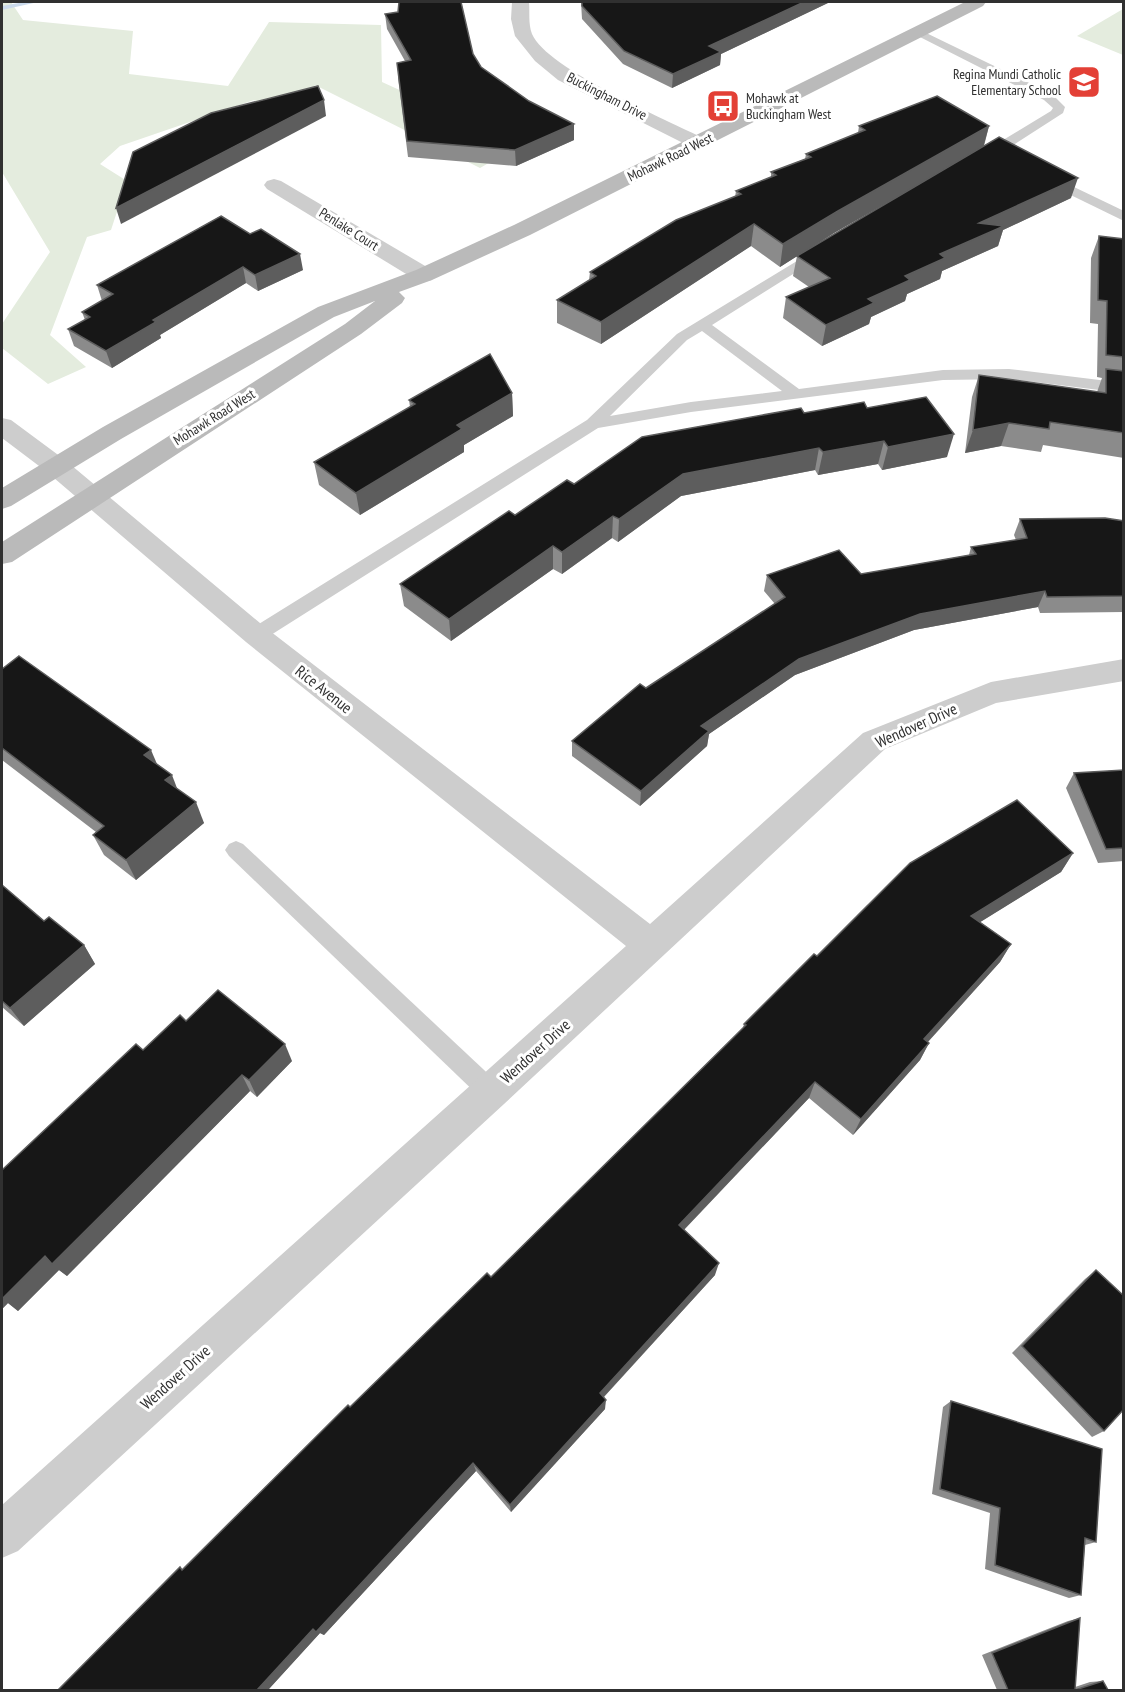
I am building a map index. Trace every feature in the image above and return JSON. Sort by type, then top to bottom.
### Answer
[{"type":"main road","name":"Mohawk Road West","points":[[2,500],[163,403],[326,312],[424,275],[522,230],[977,2]]},
{"type":"main road","name":"Mohawk Road West","points":[[2,555],[353,329],[424,275]]},
{"type":"street","name":"Buckingham Drive","points":[[521,2],[520,19],[524,36],[541,57],[565,76],[698,143]]},
{"type":"street","name":"Penlake Court","points":[[274,185],[424,275]]},
{"type":"street","name":"Rice Avenue","points":[[2,426],[57,466],[256,635],[651,945]]},
{"type":"street","name":"Wendover Drive","points":[[2,1535],[874,741],[991,693],[1124,670]]},
{"type":"lane","points":[[918,32],[1047,98],[1059,107],[1057,113],[999,154],[974,163]]},
{"type":"lane","points":[[1034,171],[1124,217]]},
{"type":"lane","points":[[256,635],[593,424],[682,337],[831,244]]},
{"type":"lane","points":[[702,324],[796,394]]},
{"type":"lane","points":[[593,424],[691,407],[943,375],[1009,374],[1124,388]]},
{"type":"lane","points":[[236,850],[491,1092]]},
{"type":"shaded area","points":[[2,2],[11,2],[23,20],[133,31],[129,74],[228,86],[269,22],[381,25],[382,82],[520,145],[480,168],[315,85],[307,110],[279,112],[254,100],[120,146],[100,164],[127,181],[111,230],[87,237],[50,335],[86,367],[48,384],[2,348],[2,324],[50,252],[2,172]]},
{"type":"shaded area","points":[[1123,9],[1123,55],[1077,36]]},
{"type":"building","points":[[399,2],[461,2],[473,54],[481,67],[529,101],[574,124],[515,150],[407,141],[397,63],[411,60],[385,14],[398,12]]},
{"type":"building","points":[[582,2],[804,2],[709,46],[721,52],[673,74],[624,51],[582,6]]},
{"type":"building","points":[[318,86],[324,100],[116,208],[133,152],[211,113]]},
{"type":"building","points":[[937,96],[989,126],[783,244],[754,224],[601,322],[557,300],[596,276],[590,272],[676,220],[741,194],[736,191],[776,175],[771,172],[811,157],[806,154],[865,130],[859,126]]},
{"type":"building","points":[[999,137],[1078,178],[979,223],[1004,226],[940,254],[945,258],[905,276],[910,280],[868,299],[874,303],[826,325],[786,297],[830,278],[797,256]]},
{"type":"building","points":[[221,216],[250,234],[261,229],[300,254],[255,275],[243,267],[153,320],[156,322],[106,351],[68,329],[90,317],[82,312],[113,294],[97,285]]},
{"type":"building","points":[[1099,236],[1124,239],[1124,357],[1106,355],[1107,301],[1098,300]]},
{"type":"building","points":[[490,354],[512,393],[457,425],[462,429],[356,493],[314,462],[415,404],[409,400]]},
{"type":"building","points":[[1106,369],[1124,371],[1124,433],[1050,422],[1049,429],[1009,423],[973,430],[979,375],[1106,393]]},
{"type":"building","points":[[926,397],[954,434],[888,447],[884,441],[823,452],[819,448],[683,474],[619,519],[613,516],[562,552],[553,546],[449,619],[400,584],[509,511],[515,515],[567,480],[574,484],[642,437],[801,408],[804,413],[864,402],[867,408]]},
{"type":"building","points":[[1105,518],[1124,521],[1124,596],[1047,597],[1045,591],[920,614],[799,659],[701,726],[709,731],[641,791],[572,741],[640,684],[646,688],[785,597],[767,575],[839,550],[861,574],[976,554],[971,547],[1027,538],[1020,519]]},
{"type":"building","points":[[19,656],[151,750],[144,755],[172,775],[165,780],[196,802],[126,860],[93,835],[104,826],[2,748],[2,669]]},
{"type":"building","points":[[1124,770],[1124,848],[1106,849],[1074,773]]},
{"type":"building","points":[[1017,800],[1073,853],[971,916],[1011,944],[924,1039],[929,1043],[861,1119],[815,1082],[679,1225],[719,1263],[600,1393],[606,1400],[510,1505],[473,1463],[316,1632],[313,1629],[257,1690],[58,1690],[180,1567],[182,1570],[348,1405],[350,1407],[487,1273],[491,1277],[746,1025],[744,1024],[814,954],[817,956],[910,863]]},
{"type":"building","points":[[2,885],[44,921],[49,917],[84,945],[10,1008],[2,1001]]},
{"type":"building","points":[[218,990],[285,1044],[249,1080],[242,1075],[52,1264],[45,1256],[2,1299],[2,1170],[136,1044],[143,1050],[180,1015],[186,1021]]},
{"type":"building","points":[[1096,1270],[1124,1296],[1124,1409],[1104,1431],[1022,1346]]},
{"type":"building","points":[[951,1401],[1102,1449],[1096,1542],[1085,1538],[1081,1595],[995,1565],[1000,1508],[940,1489]]},
{"type":"building","points":[[1080,1618],[1075,1690],[1008,1690],[992,1653]]},
{"type":"building","points":[[1103,1681],[1108,1690],[1075,1690]]},
{"type":"waterway","points":[[2,8],[34,2]]},
{"type":"place","name":"Regina Mundi Catholic Elementary School","points":[[1084,82]]},
{"type":"place","name":"Mohawk at Buckingham West","points":[[723,106]]}]
